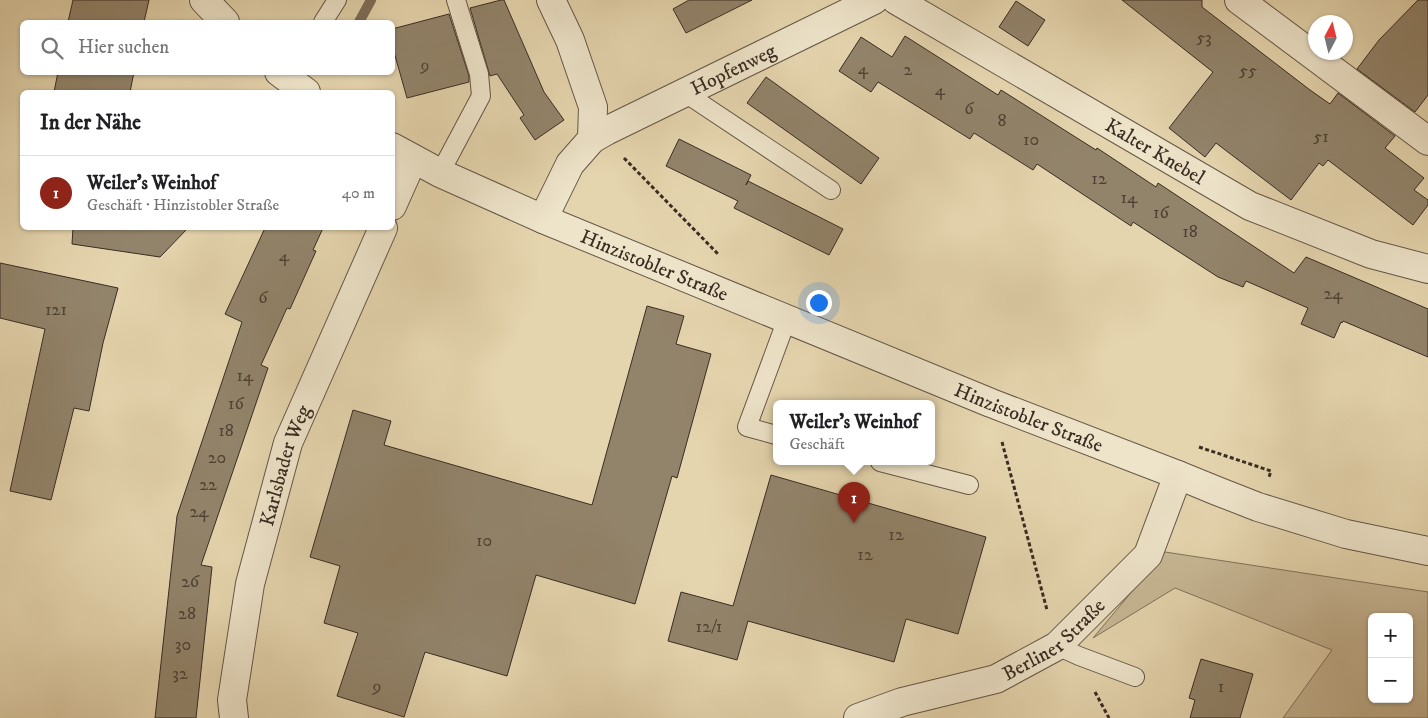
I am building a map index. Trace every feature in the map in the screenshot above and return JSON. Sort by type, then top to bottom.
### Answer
[{"type":"street","points":[[204,0],[223,20]]},
{"type":"street","points":[[543,219],[570,164],[599,135],[593,107],[570,40],[551,0]]},
{"type":"street","name":"Hopfenweg","points":[[599,135],[874,0]]},
{"type":"street","name":"Kalter Knebel","points":[[896,0],[1250,206],[1371,254],[1428,269]]},
{"type":"street","points":[[1239,0],[1428,141]]},
{"type":"street","points":[[395,192],[403,153]]},
{"type":"street","name":"Hinzistobler Straße","points":[[403,153],[440,173],[543,219],[991,403],[1216,491],[1258,507],[1346,534],[1428,551]]},
{"type":"street","name":"Karlsbader Weg","points":[[234,718],[232,700],[250,584],[288,443],[382,230]]},
{"type":"street","name":"Berliner Straße","points":[[858,718],[902,702],[996,679],[1057,646],[1148,555],[1178,475]]},
{"type":"lane","points":[[324,20],[337,0]]},
{"type":"lane","points":[[440,173],[481,96],[479,74],[456,0]]},
{"type":"lane","points":[[685,93],[831,190]]},
{"type":"lane","points":[[773,434],[747,427],[787,319]]},
{"type":"lane","points":[[892,465],[969,485]]},
{"type":"lane","points":[[1057,646],[1135,676]]},
{"type":"path","points":[[599,135],[721,257]]},
{"type":"path","points":[[991,403],[1057,646]]},
{"type":"path","points":[[1190,444],[1271,471],[1258,507]]},
{"type":"path","points":[[1100,701],[1109,718]]},
{"type":"shaded area","points":[[1165,552],[1428,592],[1428,718],[1283,718],[1332,650],[1175,588],[1093,638]]},
{"type":"building","points":[[73,0],[149,0],[144,20],[68,20]]},
{"type":"building","points":[[504,0],[544,92],[564,120],[535,140],[520,118],[524,115],[497,74],[490,76],[470,8]]},
{"type":"building","points":[[689,0],[752,0],[686,33],[673,9]]},
{"type":"building","points":[[1122,0],[1202,0],[1202,7],[1310,90],[1330,104],[1338,93],[1395,136],[1385,148],[1424,178],[1414,190],[1428,200],[1428,205],[1413,225],[1328,160],[1323,166],[1319,163],[1291,200],[1216,143],[1205,157],[1169,128],[1213,72]]},
{"type":"building","points":[[1418,0],[1428,0],[1428,95],[1415,112],[1357,69],[1379,40]]},
{"type":"building","points":[[1016,1],[1045,20],[1028,46],[999,27]]},
{"type":"building","points":[[449,14],[469,76],[469,82],[407,98],[395,56],[395,28]]},
{"type":"building","points":[[905,36],[998,95],[1001,90],[1096,150],[1097,148],[1156,187],[1158,183],[1294,273],[1306,257],[1428,309],[1428,357],[1343,321],[1334,338],[1301,324],[1308,308],[1246,281],[1243,287],[1218,277],[1133,222],[1131,226],[1037,164],[1033,170],[974,133],[970,139],[878,82],[871,92],[839,71],[861,37],[892,57]]},
{"type":"building","points":[[57,75],[133,75],[130,90],[54,90]]},
{"type":"building","points":[[766,77],[879,158],[861,184],[747,103]]},
{"type":"building","points":[[679,139],[751,175],[748,181],[843,229],[829,255],[734,208],[738,201],[666,166]]},
{"type":"building","points":[[73,230],[186,230],[160,257],[72,244]]},
{"type":"building","points":[[264,230],[322,230],[313,250],[316,251],[290,309],[287,308],[261,365],[268,368],[201,565],[212,567],[196,718],[155,718],[177,516],[242,322],[225,314]]},
{"type":"building","points":[[0,263],[118,288],[103,343],[89,411],[74,408],[51,500],[10,491],[45,329],[0,318]]},
{"type":"building","points":[[647,306],[684,316],[676,344],[711,354],[677,478],[672,476],[635,604],[536,575],[507,676],[425,652],[404,717],[337,696],[358,633],[324,623],[340,566],[310,557],[353,410],[391,421],[384,445],[592,505]]},
{"type":"building","points":[[771,475],[986,537],[958,634],[906,619],[894,662],[748,621],[737,660],[668,641],[681,592],[733,606]]},
{"type":"building","points":[[1201,659],[1253,674],[1240,718],[1190,718],[1195,700],[1189,698]]},
{"type":"waterway","points":[[360,20],[371,0]]},
{"type":"place","name":"Weiler's Weinhof","points":[[854,523]]}]
